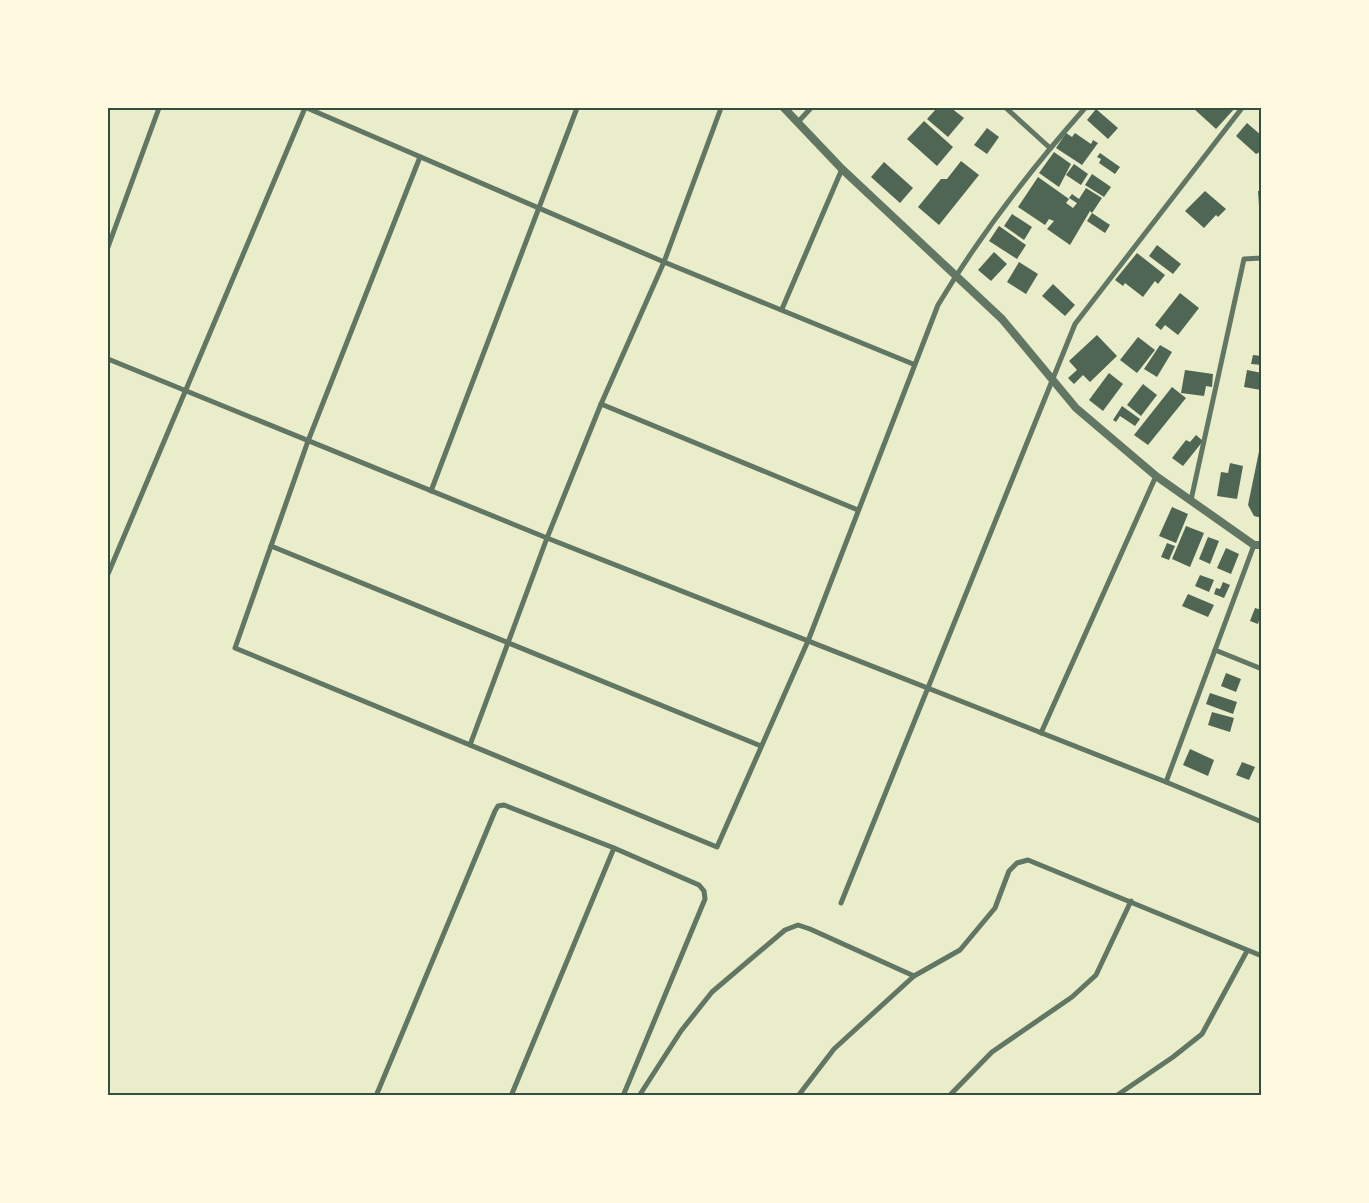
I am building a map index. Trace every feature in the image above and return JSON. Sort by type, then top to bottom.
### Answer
[{"type":"street","points":[[108,247],[159,108]]},
{"type":"street","points":[[108,574],[306,108],[538,209],[913,364]]},
{"type":"street","points":[[431,491],[577,108]]},
{"type":"street","points":[[470,745],[547,538],[601,404],[664,262],[721,108]]},
{"type":"street","points":[[784,108],[842,168],[1002,319],[1076,408],[1156,476],[1258,545],[1215,650],[1166,782]]},
{"type":"street","points":[[798,122],[811,108]]},
{"type":"street","points":[[1006,108],[1050,148]]},
{"type":"street","points":[[420,157],[308,441],[235,648],[716,847],[808,641],[913,364],[938,305],[955,276],[1050,148],[1085,108]]},
{"type":"street","points":[[841,903],[1075,324],[1242,108]]},
{"type":"street","points":[[782,309],[842,168]]},
{"type":"street","points":[[1191,500],[1244,259],[1262,258]]},
{"type":"street","points":[[108,359],[547,538],[1166,782],[1262,822]]},
{"type":"street","points":[[601,404],[858,510]]},
{"type":"street","points":[[1041,733],[1156,476]]},
{"type":"street","points":[[271,546],[761,746]]},
{"type":"street","points":[[1215,650],[1262,669]]},
{"type":"street","points":[[376,1096],[498,806],[504,805],[614,848],[699,885],[704,891],[705,899],[623,1096]]},
{"type":"street","points":[[511,1096],[614,848]]},
{"type":"street","points":[[798,1096],[834,1049],[914,976],[960,950],[995,908],[1009,871],[1017,863],[1028,860],[1262,956]]},
{"type":"street","points":[[949,1096],[992,1052],[1072,997],[1096,975],[1131,901]]},
{"type":"street","points":[[639,1096],[681,1031],[712,992],[784,930],[798,925],[810,929],[914,976]]},
{"type":"street","points":[[1116,1096],[1173,1057],[1202,1034],[1247,951]]},
{"type":"building","points":[[937,108],[951,108],[964,118],[948,137],[927,119]]},
{"type":"building","points":[[1193,108],[1235,108],[1216,129]]},
{"type":"building","points":[[1096,109],[1118,128],[1108,139],[1087,120]]},
{"type":"building","points":[[924,121],[953,147],[937,166],[907,139]]},
{"type":"building","points":[[1247,123],[1262,136],[1262,151],[1256,154],[1236,136]]},
{"type":"building","points":[[987,128],[999,137],[987,154],[974,145]]},
{"type":"building","points":[[1066,133],[1072,137],[1075,133],[1091,144],[1093,140],[1098,143],[1082,165],[1056,148]]},
{"type":"building","points":[[1054,152],[1071,164],[1059,187],[1039,173]]},
{"type":"building","points":[[1100,153],[1120,167],[1115,174],[1099,163],[1101,159],[1097,157]]},
{"type":"building","points":[[961,161],[979,175],[939,225],[918,207],[941,179],[947,179]]},
{"type":"building","points":[[884,162],[913,188],[900,203],[871,177]]},
{"type":"building","points":[[1074,164],[1088,174],[1081,185],[1066,175]]},
{"type":"building","points":[[1092,174],[1111,187],[1104,197],[1085,185]]},
{"type":"building","points":[[1038,177],[1069,199],[1066,203],[1073,208],[1077,203],[1069,198],[1072,194],[1079,199],[1086,188],[1102,198],[1092,213],[1090,211],[1070,245],[1047,229],[1054,221],[1049,219],[1045,225],[1018,207]]},
{"type":"building","points":[[1205,191],[1226,209],[1218,217],[1216,215],[1204,228],[1185,211]]},
{"type":"building","points":[[1258,191],[1262,191],[1262,220],[1260,220]]},
{"type":"building","points":[[1092,213],[1110,225],[1105,233],[1087,221]]},
{"type":"building","points":[[1012,214],[1032,227],[1024,240],[1004,226]]},
{"type":"building","points":[[999,226],[1026,245],[1017,259],[989,241]]},
{"type":"building","points":[[1157,245],[1181,264],[1173,274],[1149,256]]},
{"type":"building","points":[[994,252],[1007,264],[991,281],[978,270]]},
{"type":"building","points":[[1137,253],[1165,275],[1158,284],[1155,281],[1143,297],[1125,283],[1123,286],[1115,280]]},
{"type":"building","points":[[1019,262],[1038,274],[1026,294],[1007,282]]},
{"type":"building","points":[[1053,284],[1075,305],[1065,316],[1042,296]]},
{"type":"building","points":[[1180,293],[1199,308],[1178,335],[1165,325],[1161,330],[1155,325]]},
{"type":"building","points":[[1097,335],[1117,356],[1090,382],[1083,375],[1074,384],[1068,378],[1077,370],[1069,361]]},
{"type":"building","points":[[1138,337],[1155,350],[1137,373],[1120,360]]},
{"type":"building","points":[[1160,345],[1172,352],[1157,377],[1144,369]]},
{"type":"building","points":[[1253,355],[1262,356],[1262,365],[1251,364]]},
{"type":"building","points":[[1185,370],[1213,374],[1212,387],[1206,386],[1204,396],[1181,393]]},
{"type":"building","points":[[1247,370],[1262,373],[1261,390],[1244,387]]},
{"type":"building","points":[[1109,373],[1123,384],[1103,411],[1089,400]]},
{"type":"building","points":[[1143,384],[1157,395],[1141,416],[1127,405]]},
{"type":"building","points":[[1172,387],[1186,398],[1148,445],[1134,435]]},
{"type":"building","points":[[1122,406],[1140,419],[1135,426],[1120,416],[1116,422],[1113,420]]},
{"type":"building","points":[[1196,435],[1203,441],[1183,466],[1172,458],[1186,440],[1190,442]]},
{"type":"building","points":[[1262,437],[1262,518],[1254,516],[1248,505]]},
{"type":"building","points":[[1230,463],[1243,466],[1237,499],[1217,496],[1221,472],[1228,473]]},
{"type":"building","points":[[1172,507],[1188,514],[1176,543],[1159,536]]},
{"type":"building","points":[[1186,526],[1204,533],[1190,567],[1172,559]]},
{"type":"building","points":[[1208,537],[1219,541],[1210,564],[1199,559]]},
{"type":"building","points":[[1167,543],[1175,546],[1169,560],[1161,557]]},
{"type":"building","points":[[1226,548],[1239,554],[1231,574],[1217,568]]},
{"type":"building","points":[[1200,575],[1214,580],[1209,592],[1195,586]]},
{"type":"building","points":[[1223,582],[1230,585],[1224,598],[1214,594],[1216,588],[1220,589]]},
{"type":"building","points":[[1188,594],[1214,605],[1208,617],[1182,606]]},
{"type":"building","points":[[1255,608],[1262,610],[1258,624],[1250,621]]},
{"type":"building","points":[[1226,673],[1241,679],[1236,692],[1221,686]]},
{"type":"building","points":[[1210,693],[1237,702],[1233,714],[1206,704]]},
{"type":"building","points":[[1212,712],[1234,718],[1230,732],[1208,725]]},
{"type":"building","points":[[1190,749],[1214,760],[1208,776],[1183,765]]},
{"type":"building","points":[[1242,762],[1255,767],[1249,780],[1236,775]]}]
